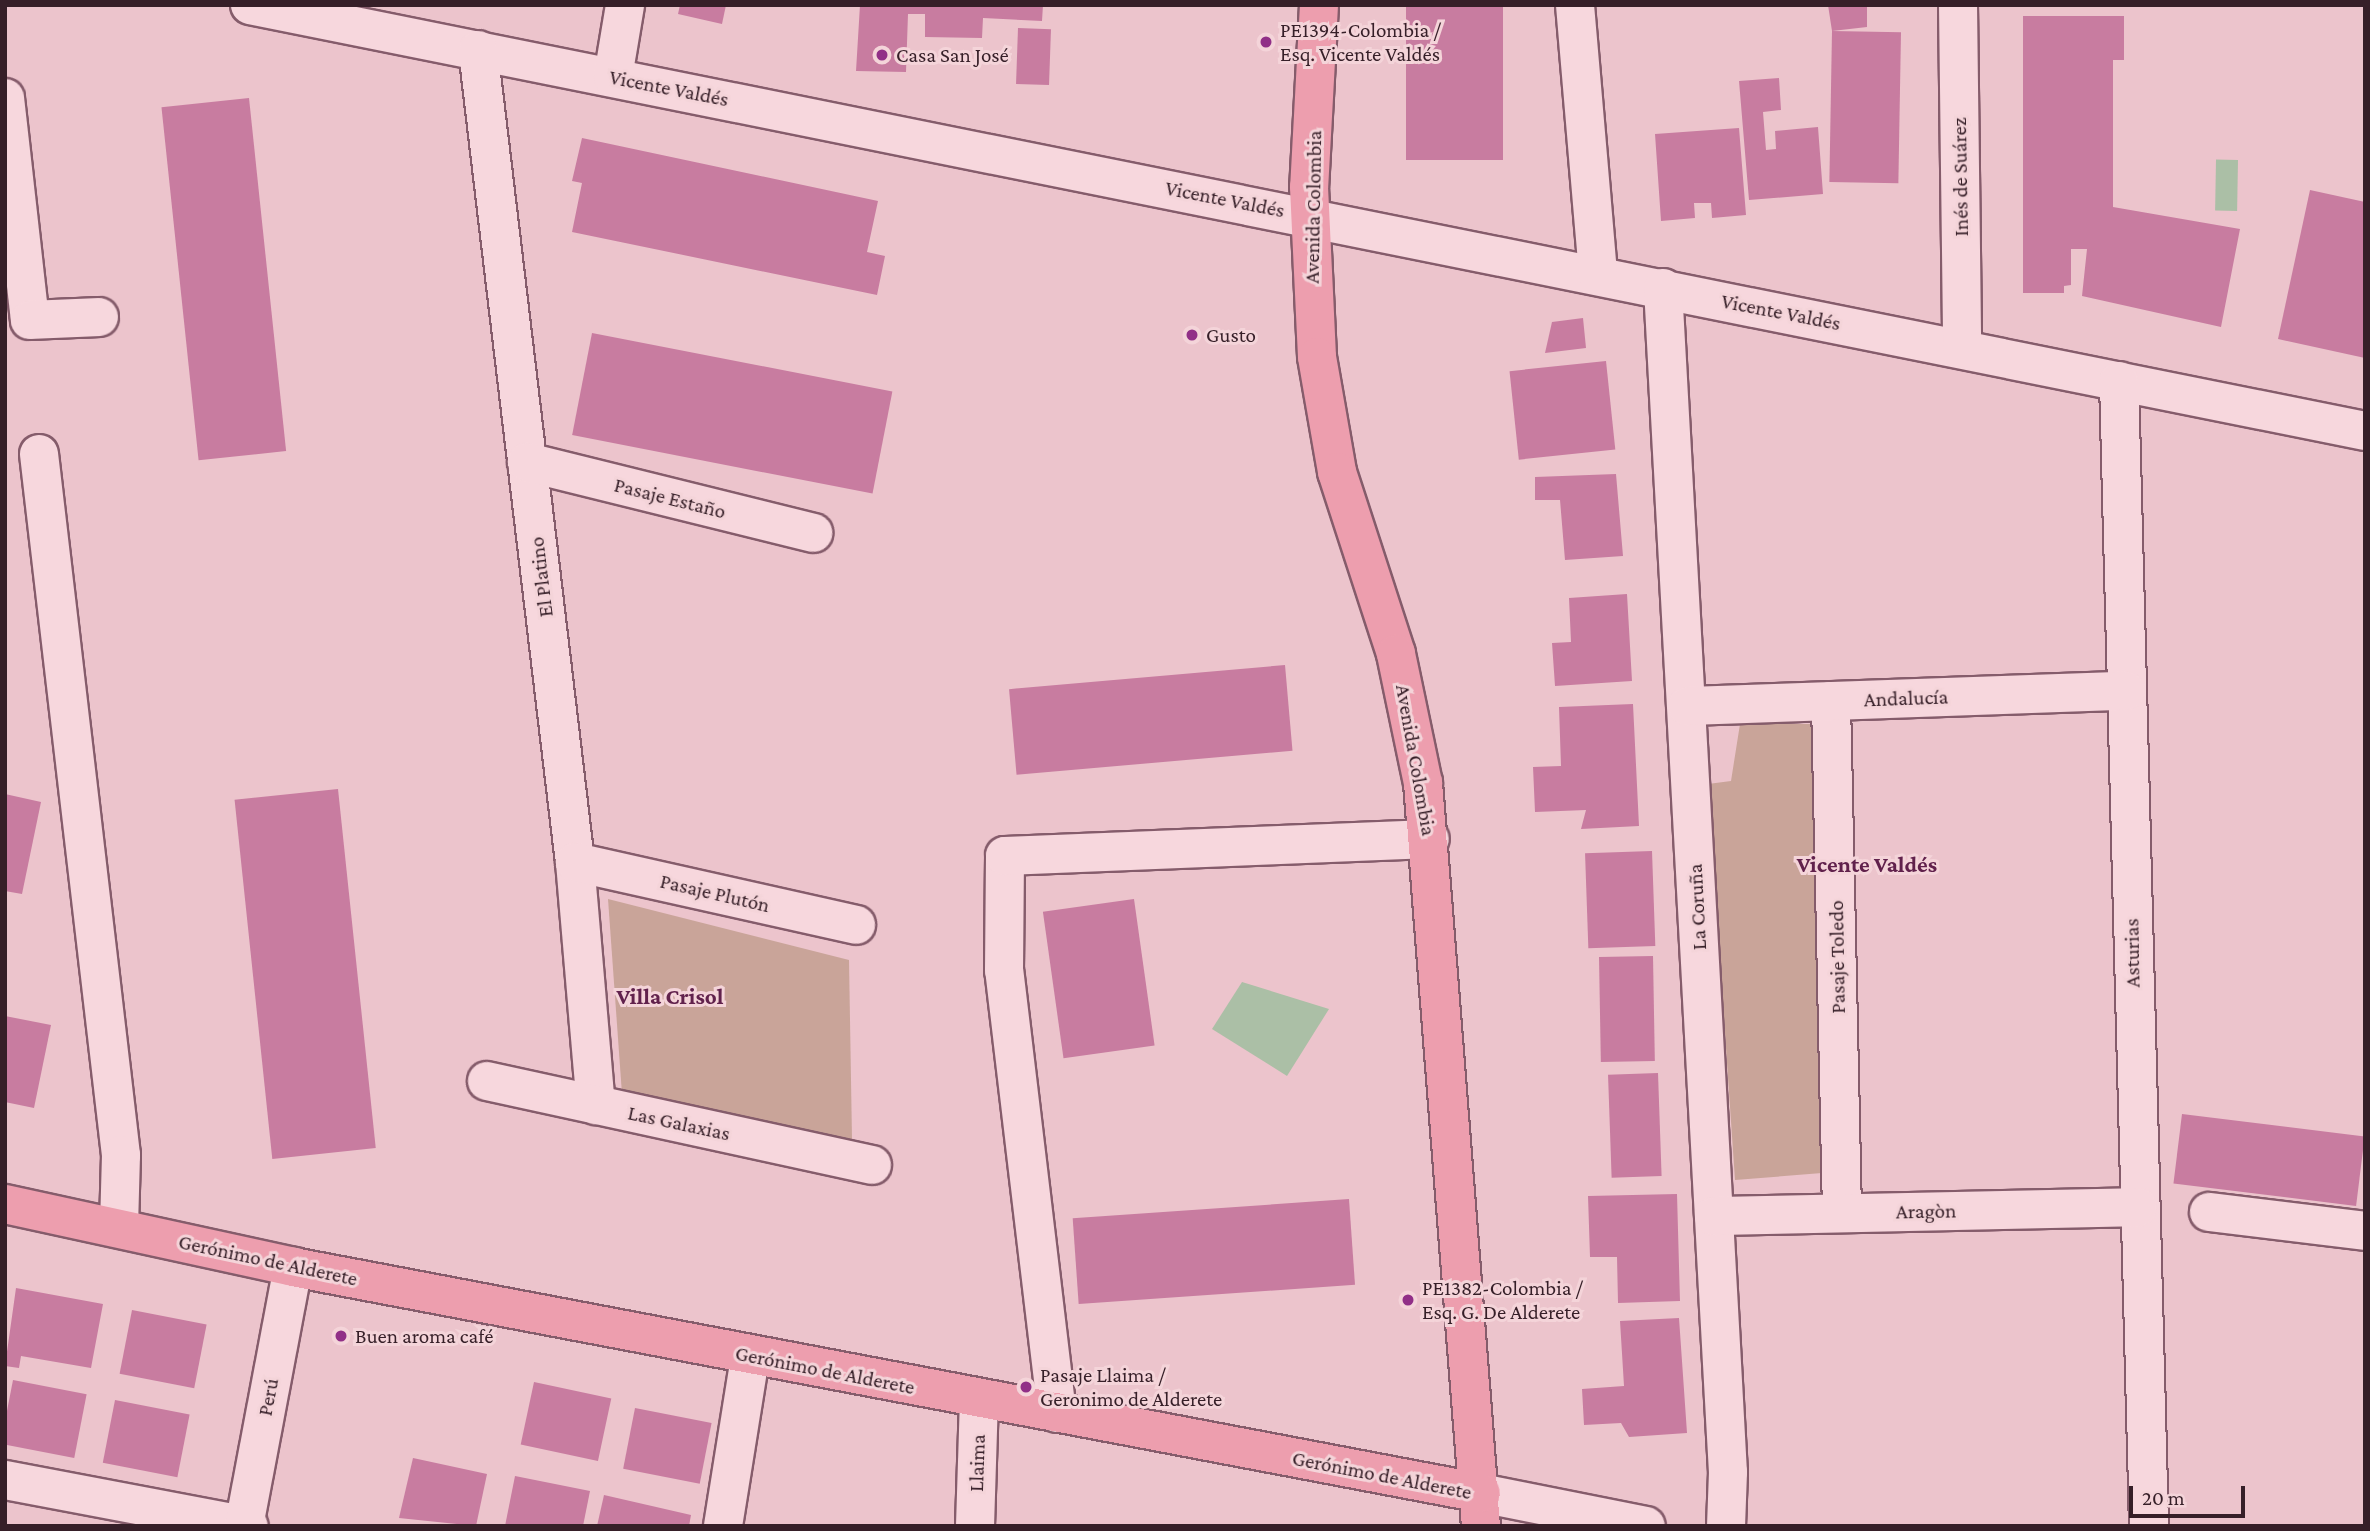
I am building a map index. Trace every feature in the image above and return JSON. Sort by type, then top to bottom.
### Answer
[{"type":"main road","name":"Avenida Colombia","points":[[1319,5],[1310,216],[1323,402],[1338,471],[1409,701],[1430,839],[1481,1509]]},
{"type":"main road","name":"Gerónimo de Alderete","points":[[5,1203],[293,1268],[750,1357],[1056,1413],[1481,1509]]},
{"type":"street","name":"Vicente Valdés","points":[[250,5],[1310,216],[2365,431]]},
{"type":"street","points":[[613,77],[625,5]]},
{"type":"street","points":[[1575,5],[1598,275]]},
{"type":"street","name":"Inés de Suárez","points":[[1958,5],[1962,348]]},
{"type":"street","name":"El Platino","points":[[478,50],[575,862],[596,1105]]},
{"type":"street","points":[[5,98],[30,320],[99,317]]},
{"type":"street","name":"La Coruña","points":[[1663,288],[1714,1216],[1726,1526]]},
{"type":"street","name":"Asturias","points":[[2119,381],[2138,1207],[2149,1526]]},
{"type":"street","points":[[39,454],[121,1155],[119,1228]]},
{"type":"street","name":"Pasaje Estaño","points":[[527,462],[813,534]]},
{"type":"street","name":"Andalucía","points":[[1687,706],[2126,691]]},
{"type":"street","name":"Pasaje Toledo","points":[[1831,701],[1842,1213]]},
{"type":"street","points":[[1056,1413],[1004,971],[1005,856],[1430,839]]},
{"type":"street","name":"Pasaje Plutón","points":[[575,862],[856,925]]},
{"type":"street","name":"Las Galaxias","points":[[487,1081],[872,1165]]},
{"type":"street","name":"Aragòn","points":[[1714,1216],[2138,1207]]},
{"type":"street","points":[[2209,1212],[2365,1231]]},
{"type":"street","name":"Perú","points":[[246,1526],[293,1268]]},
{"type":"street","points":[[723,1526],[750,1357]]},
{"type":"street","name":"Llaima","points":[[975,1526],[979,1399]]},
{"type":"street","points":[[5,1480],[246,1526]]},
{"type":"street","name":"Gerónimo de Alderete","points":[[1481,1509],[1646,1526]]},
{"type":"shaded area","points":[[2216,160],[2238,160],[2237,211],[2215,211]]},
{"type":"shaded area","points":[[1740,724],[1812,724],[1822,1173],[1735,1180],[1708,784],[1731,781]]},
{"type":"shaded area","points":[[608,899],[849,960],[852,1139],[622,1094]]},
{"type":"shaded area","points":[[1242,982],[1329,1009],[1287,1076],[1212,1029]]},
{"type":"building","points":[[680,5],[726,5],[722,24],[678,14]]},
{"type":"building","name":"Casa San José","points":[[860,5],[1043,5],[1042,21],[983,18],[982,38],[925,37],[925,14],[908,14],[906,72],[856,71]]},
{"type":"building","points":[[1406,5],[1503,5],[1503,160],[1406,160]]},
{"type":"building","points":[[1828,5],[1867,5],[1867,27],[1832,31]]},
{"type":"building","points":[[2023,16],[2124,16],[2124,60],[2113,60],[2113,207],[2240,229],[2221,327],[2082,296],[2087,249],[2071,249],[2071,285],[2064,286],[2064,293],[2023,293]]},
{"type":"building","points":[[1018,28],[1051,29],[1049,85],[1016,84]]},
{"type":"building","points":[[1832,31],[1901,32],[1898,183],[1829,182]]},
{"type":"building","points":[[1779,78],[1781,110],[1763,112],[1766,150],[1776,149],[1775,131],[1818,127],[1823,194],[1749,200],[1739,81]]},
{"type":"building","points":[[249,98],[286,451],[199,460],[161,107]]},
{"type":"building","points":[[1739,128],[1746,215],[1712,218],[1711,203],[1694,203],[1695,218],[1661,221],[1655,134]]},
{"type":"building","points":[[582,138],[878,201],[867,252],[885,256],[877,295],[572,232],[582,183],[572,181]]},
{"type":"building","points":[[2310,190],[2365,202],[2365,358],[2278,339]]},
{"type":"building","points":[[1583,318],[1586,348],[1545,353],[1552,322]]},
{"type":"building","points":[[592,333],[892,391],[873,493],[572,435]]},
{"type":"building","points":[[1606,361],[1615,450],[1519,460],[1510,371]]},
{"type":"building","points":[[1616,474],[1623,556],[1565,560],[1560,500],[1535,500],[1535,477]]},
{"type":"building","points":[[1627,594],[1632,681],[1555,686],[1552,643],[1571,642],[1569,598]]},
{"type":"building","points":[[1285,665],[1292,751],[1017,775],[1009,689]]},
{"type":"building","points":[[1633,704],[1639,826],[1581,829],[1586,810],[1535,812],[1533,767],[1561,766],[1559,707]]},
{"type":"building","points":[[338,789],[376,1148],[272,1159],[235,800]]},
{"type":"building","points":[[5,794],[41,802],[22,894],[5,891]]},
{"type":"building","points":[[1652,851],[1655,946],[1588,948],[1585,853]]},
{"type":"building","points":[[1134,899],[1155,1046],[1063,1058],[1043,912]]},
{"type":"building","points":[[1653,956],[1655,1061],[1601,1062],[1599,957]]},
{"type":"building","points":[[5,1016],[51,1025],[34,1108],[5,1102]]},
{"type":"building","points":[[1658,1073],[1662,1176],[1612,1178],[1608,1075]]},
{"type":"building","points":[[2182,1114],[2365,1136],[2356,1206],[2173,1183]]},
{"type":"building","points":[[1677,1194],[1680,1301],[1618,1303],[1617,1257],[1590,1257],[1588,1196]]},
{"type":"building","points":[[1349,1199],[1355,1285],[1079,1304],[1073,1218]]},
{"type":"building","points":[[16,1288],[103,1304],[91,1368],[21,1356],[19,1368],[5,1366]]},
{"type":"building","points":[[132,1310],[207,1325],[194,1388],[120,1374]]},
{"type":"building","points":[[1679,1318],[1687,1433],[1629,1437],[1621,1423],[1584,1425],[1582,1389],[1624,1386],[1620,1321]]},
{"type":"building","points":[[13,1380],[87,1394],[74,1458],[5,1445],[5,1421]]},
{"type":"building","points":[[534,1382],[611,1398],[598,1461],[521,1445]]},
{"type":"building","points":[[115,1400],[190,1415],[177,1477],[103,1463]]},
{"type":"building","points":[[635,1408],[712,1423],[700,1484],[623,1469]]},
{"type":"building","points":[[413,1458],[487,1474],[476,1526],[399,1518]]},
{"type":"building","points":[[515,1476],[590,1491],[583,1526],[505,1526]]},
{"type":"building","points":[[604,1495],[691,1515],[689,1526],[597,1526]]},
{"type":"place","name":"PE1394-Colombia / Esq. Vicente Valdés","points":[[1266,42]]},
{"type":"place","name":"Casa San José","points":[[882,55]]},
{"type":"place","name":"Gusto","points":[[1192,335]]},
{"type":"place","name":"PE1382-Colombia / Esq. G. De Alderete","points":[[1408,1300]]},
{"type":"place","name":"Buen aroma café","points":[[341,1336]]},
{"type":"place","name":"Pasaje Llaima / Geronimo de Alderete","points":[[1026,1387]]},
{"type":"district","name":"Vicente Valdés","points":[[1867,864]]},
{"type":"district","name":"Villa Crisol","points":[[670,996]]}]
